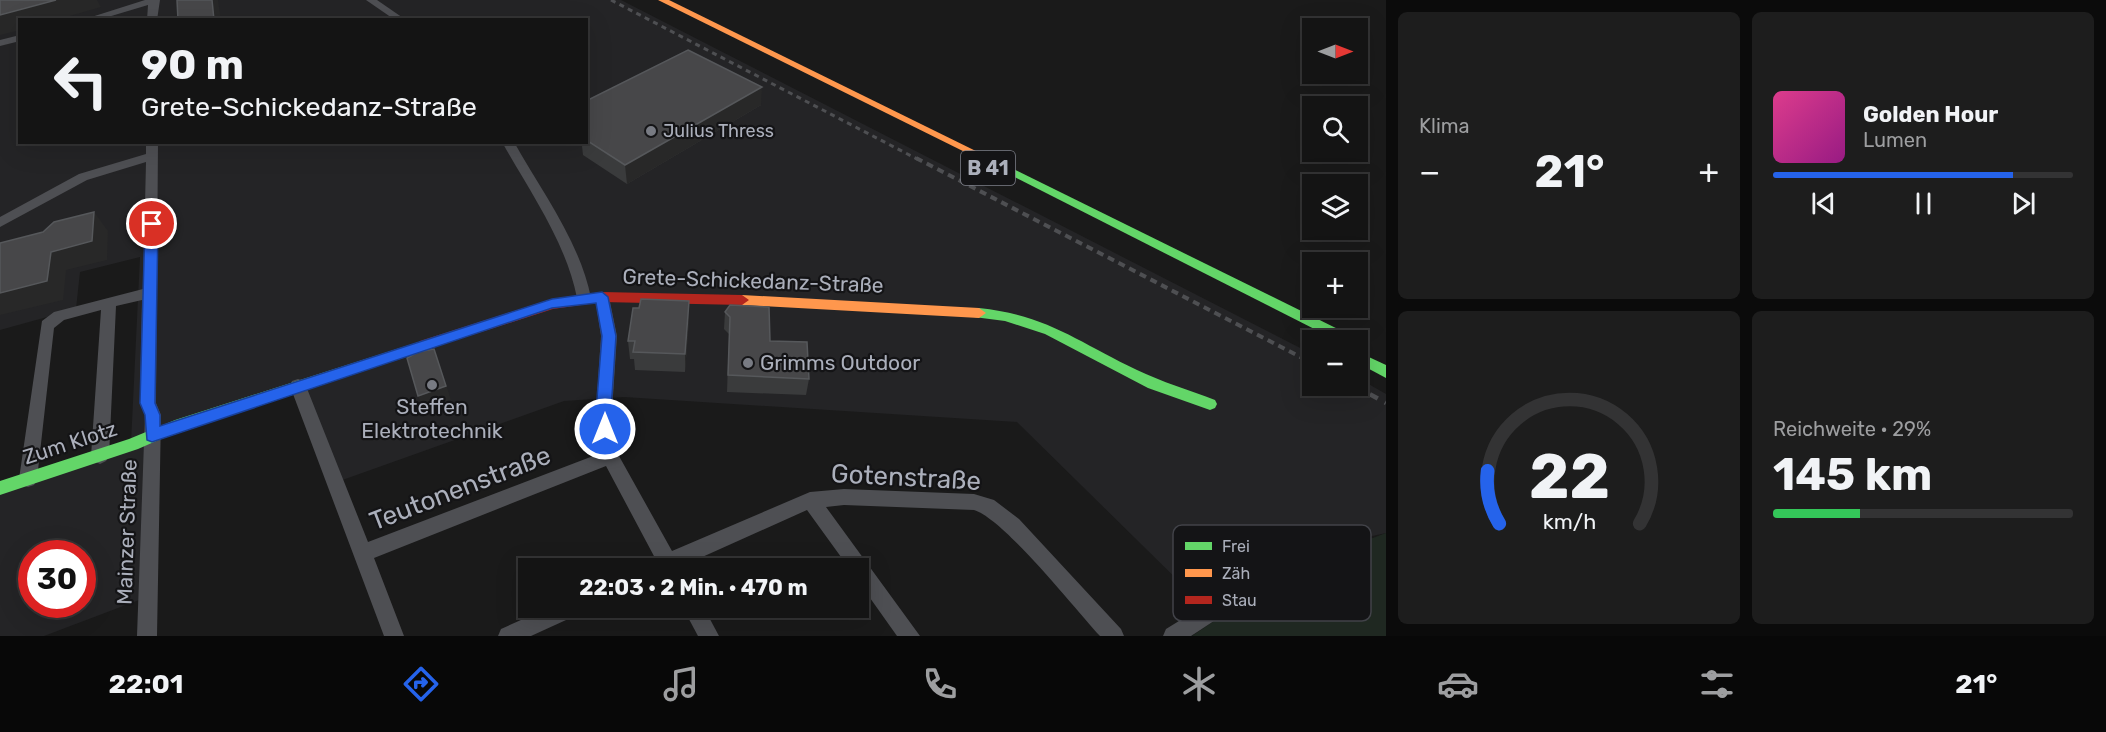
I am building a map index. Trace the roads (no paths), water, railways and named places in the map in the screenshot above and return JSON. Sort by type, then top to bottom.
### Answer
[{"type":"main road","name":"B 41","points":[[648,0],[1140,244],[1307,330]]},
{"type":"main road","name":"B 41","points":[[662,0],[1146,237],[1327,330]]},
{"type":"main road","name":"Grete-Schickedanz-Straße","points":[[152,435],[552,304],[602,297],[733,300],[1004,314],[1050,328],[1152,384],[1210,404]]},
{"type":"main road","points":[[1368,351],[1386,361]]},
{"type":"main road","points":[[1368,362],[1386,372]]},
{"type":"main road","name":"Zum Klotz","points":[[0,488],[100,456],[152,435]]},
{"type":"street","points":[[93,18],[153,0],[152,18]]},
{"type":"street","points":[[371,0],[399,18]]},
{"type":"street","points":[[0,44],[18,39]]},
{"type":"street","points":[[509,144],[570,257],[583,285],[584,298]]},
{"type":"street","points":[[0,224],[83,177],[152,149]]},
{"type":"street","name":"Mainzer Straße","points":[[147,636],[153,415],[148,403],[152,149]]},
{"type":"street","points":[[28,479],[47,325],[59,316],[151,292]]},
{"type":"street","points":[[602,297],[609,336],[604,411],[610,457],[660,558]]},
{"type":"street","points":[[100,456],[109,302]]},
{"type":"street","points":[[298,386],[394,636]]},
{"type":"street","name":"Teutonenstraße","points":[[361,554],[610,457]]},
{"type":"street","name":"Gotenstraße","points":[[684,558],[810,500],[844,497],[974,502],[988,506],[1012,525],[1114,636]]},
{"type":"street","points":[[810,500],[910,636]]},
{"type":"street","points":[[508,636],[548,618]]},
{"type":"street","points":[[699,618],[709,636]]},
{"type":"street","points":[[1173,636],[1196,621]]},
{"type":"railway","points":[[611,0],[919,160]]},
{"type":"railway","points":[[916,158],[1302,358]]},
{"type":"railway","points":[[1368,393],[1386,403]]},
{"type":"place","name":"Julius Thress","points":[[651,131]]},
{"type":"place","name":"Grimms Outdoor","points":[[748,363]]},
{"type":"place","name":"Steffen Elektrotechnik","points":[[432,385]]}]
